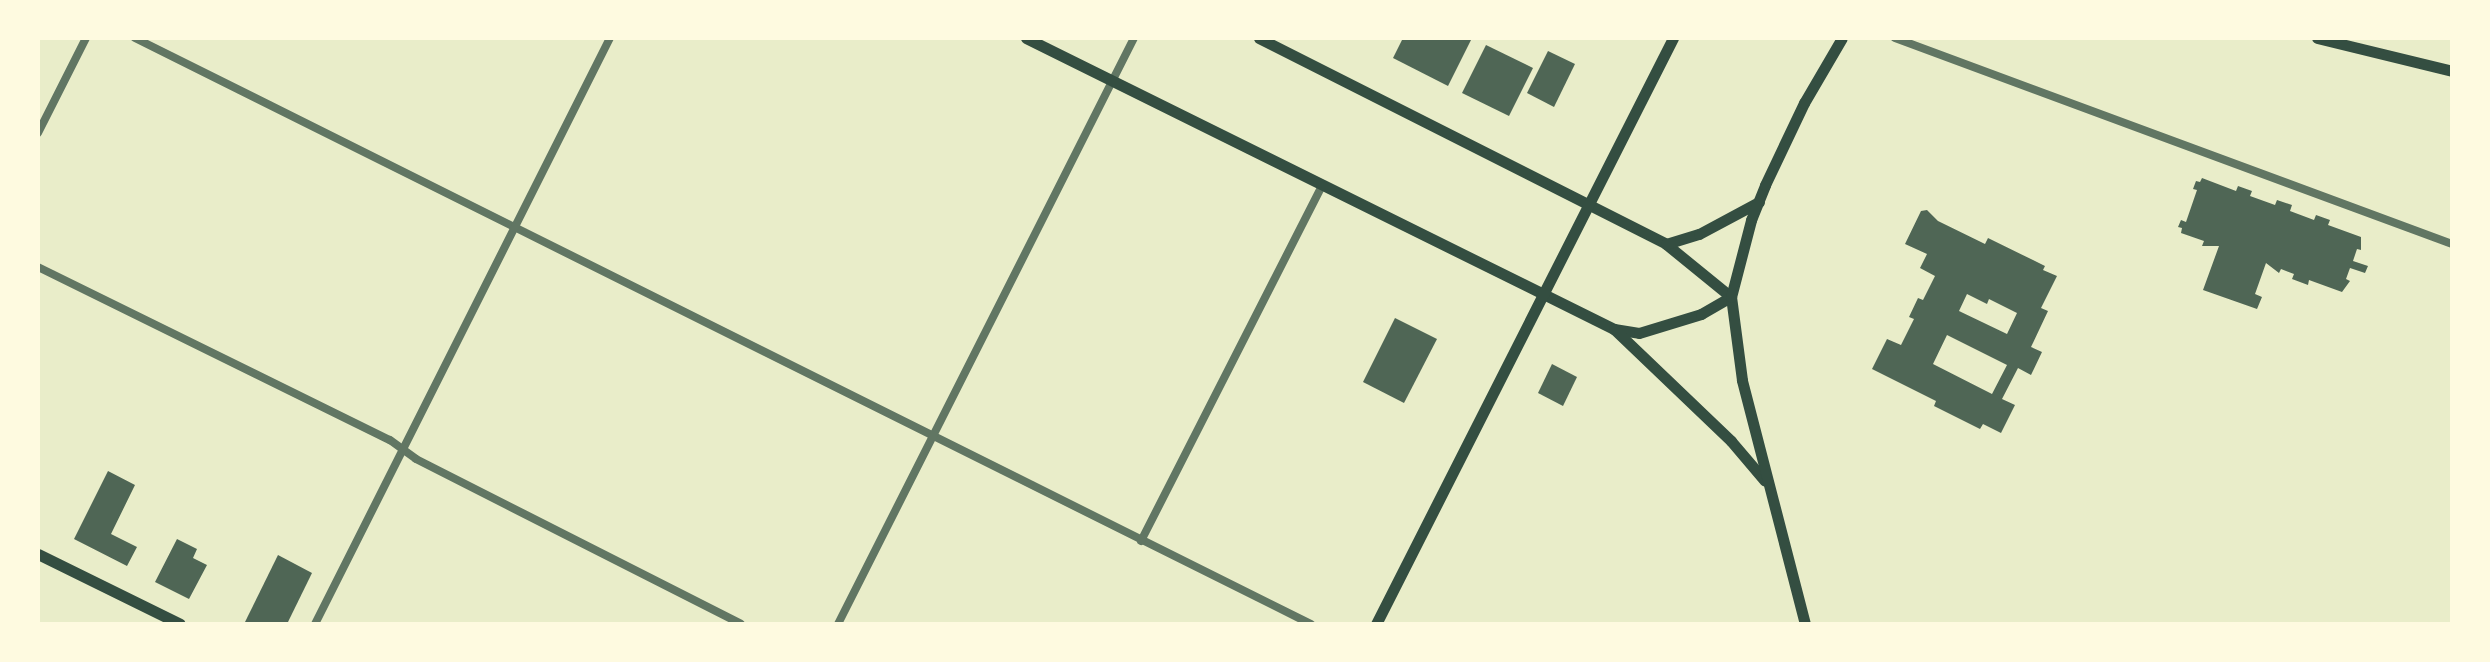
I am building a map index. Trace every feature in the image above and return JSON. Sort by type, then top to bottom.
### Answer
[{"type":"main road","points":[[1026,38],[1614,329],[1639,333],[1701,314],[1731,297]]},
{"type":"main road","points":[[1259,38],[1666,244],[1731,297]]},
{"type":"main road","points":[[1376,624],[1673,38]]},
{"type":"main road","points":[[1805,624],[1742,380],[1731,297],[1759,202],[1804,103],[1842,38]]},
{"type":"main road","points":[[2317,38],[2452,71]]},
{"type":"main road","points":[[1666,244],[1699,234],[1759,202]]},
{"type":"main road","points":[[1614,329],[1731,441],[1769,485]]},
{"type":"main road","points":[[38,554],[180,624]]},
{"type":"street","points":[[38,133],[86,38]]},
{"type":"street","points":[[135,38],[1311,624]]},
{"type":"street","points":[[315,624],[610,38]]},
{"type":"street","points":[[838,624],[1134,38]]},
{"type":"street","points":[[1895,38],[2452,244]]},
{"type":"street","points":[[1141,541],[1322,186]]},
{"type":"street","points":[[38,267],[403,449],[416,459],[741,624]]},
{"type":"building","points":[[1403,38],[1472,38],[1448,86],[1393,58]]},
{"type":"building","points":[[1486,45],[1533,68],[1509,116],[1462,93]]},
{"type":"building","points":[[1548,51],[1575,64],[1554,107],[1527,93]]},
{"type":"building","points":[[2202,178],[2236,191],[2238,186],[2252,191],[2250,196],[2275,205],[2277,200],[2292,205],[2290,211],[2314,220],[2316,215],[2330,220],[2328,225],[2361,237],[2361,250],[2357,249],[2353,261],[2368,266],[2365,273],[2350,268],[2346,279],[2350,281],[2342,292],[2309,280],[2308,285],[2292,279],[2294,274],[2281,269],[2279,273],[2266,263],[2255,294],[2262,297],[2257,309],[2203,290],[2219,246],[2202,246],[2204,241],[2181,233],[2182,228],[2178,227],[2181,220],[2186,222],[2197,190],[2193,189],[2196,181],[2200,182]]},
{"type":"building","points":[[1927,210],[1938,221],[1985,244],[1988,238],[2045,266],[2043,270],[2057,276],[2041,308],[2048,311],[2031,347],[2042,352],[2031,375],[2018,368],[2002,399],[2015,405],[2001,433],[1983,424],[1980,429],[1934,406],[1936,401],[1872,369],[1887,339],[1901,345],[1914,319],[1909,317],[1918,298],[1923,300],[1935,276],[1920,268],[1927,254],[1905,244],[1921,211]],"holes":[[[1967,294],[1987,304],[1989,299],[2017,313],[2007,334],[1959,311]],[[1947,335],[2007,365],[1992,394],[1933,364]]]},
{"type":"building","points":[[1395,318],[1437,339],[1404,403],[1363,382]]},
{"type":"building","points":[[1552,364],[1577,377],[1563,406],[1538,393]]},
{"type":"building","points":[[108,471],[135,485],[111,534],[137,547],[127,566],[74,539]]},
{"type":"building","points":[[177,539],[197,549],[193,558],[207,565],[189,599],[155,582]]},
{"type":"building","points":[[278,555],[312,573],[287,624],[244,624]]}]
